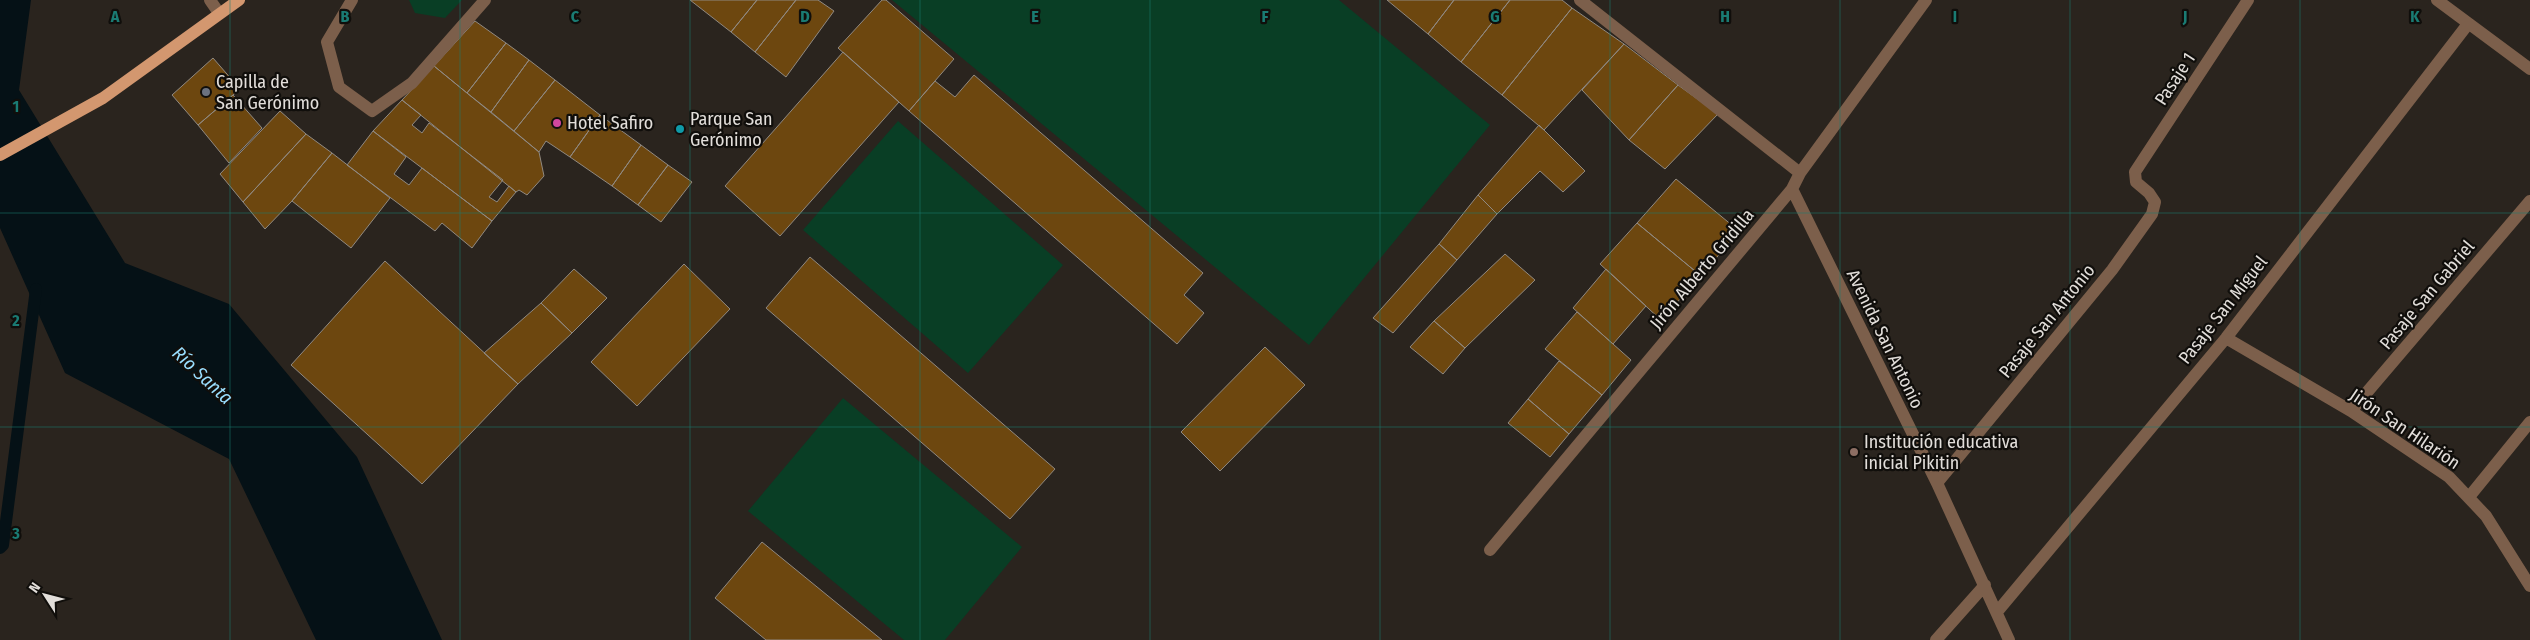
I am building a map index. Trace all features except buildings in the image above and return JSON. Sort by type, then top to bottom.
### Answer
[{"type":"main road","points":[[0,155],[103,98],[239,0]]},
{"type":"street","points":[[210,0],[219,13]]},
{"type":"street","points":[[352,0],[327,42],[339,87],[372,111],[412,83],[485,0]]},
{"type":"street","points":[[1580,0],[1800,172]]},
{"type":"street","name":"Jirón Alberto Gridilla","points":[[1490,550],[1792,189],[1800,172],[1926,0]]},
{"type":"street","name":"Pasaje 1","points":[[2134,177],[2138,167],[2248,0]]},
{"type":"street","points":[[2437,0],[2453,5],[2468,24],[2530,69]]},
{"type":"street","name":"Pasaje San Miguel","points":[[1997,612],[2226,338],[2468,24]]},
{"type":"street","name":"Pasaje San Antonio","points":[[1937,483],[2112,270],[2152,214],[2155,208],[2152,197],[2140,187],[2134,177]]},
{"type":"street","name":"Avenida San Antonio","points":[[1792,189],[1937,483],[2009,640]]},
{"type":"street","name":"Pasaje San Gabriel","points":[[2351,412],[2530,201]]},
{"type":"street","name":"Jirón San Hilarión","points":[[2226,338],[2351,412],[2449,477],[2486,516],[2530,586]]},
{"type":"street","points":[[2469,497],[2530,422]]},
{"type":"street","points":[[1936,640],[1985,585]]},
{"type":"green space","points":[[409,0],[462,0],[445,18],[415,13]]},
{"type":"green space","points":[[892,0],[1339,0],[1490,125],[1309,345]]},
{"type":"green space","points":[[898,121],[1063,265],[968,373],[803,230]]},
{"type":"green space","points":[[843,398],[1022,547],[945,640],[904,640],[748,511]]},
{"type":"water","name":"Río Santa","points":[[0,0],[31,0],[19,90],[125,263],[229,304],[357,457],[442,640],[316,640],[229,459],[65,373],[0,228]]},
{"type":"waterway","points":[[0,548],[3,545],[36,289]]},
{"type":"place","name":"Capilla de San Gerónimo","points":[[206,92]]},
{"type":"place","name":"Hotel Safiro","points":[[557,123]]},
{"type":"place","name":"Parque San Gerónimo","points":[[680,129]]},
{"type":"place","name":"Institución educativa inicial Pikitin","points":[[1854,452]]}]
